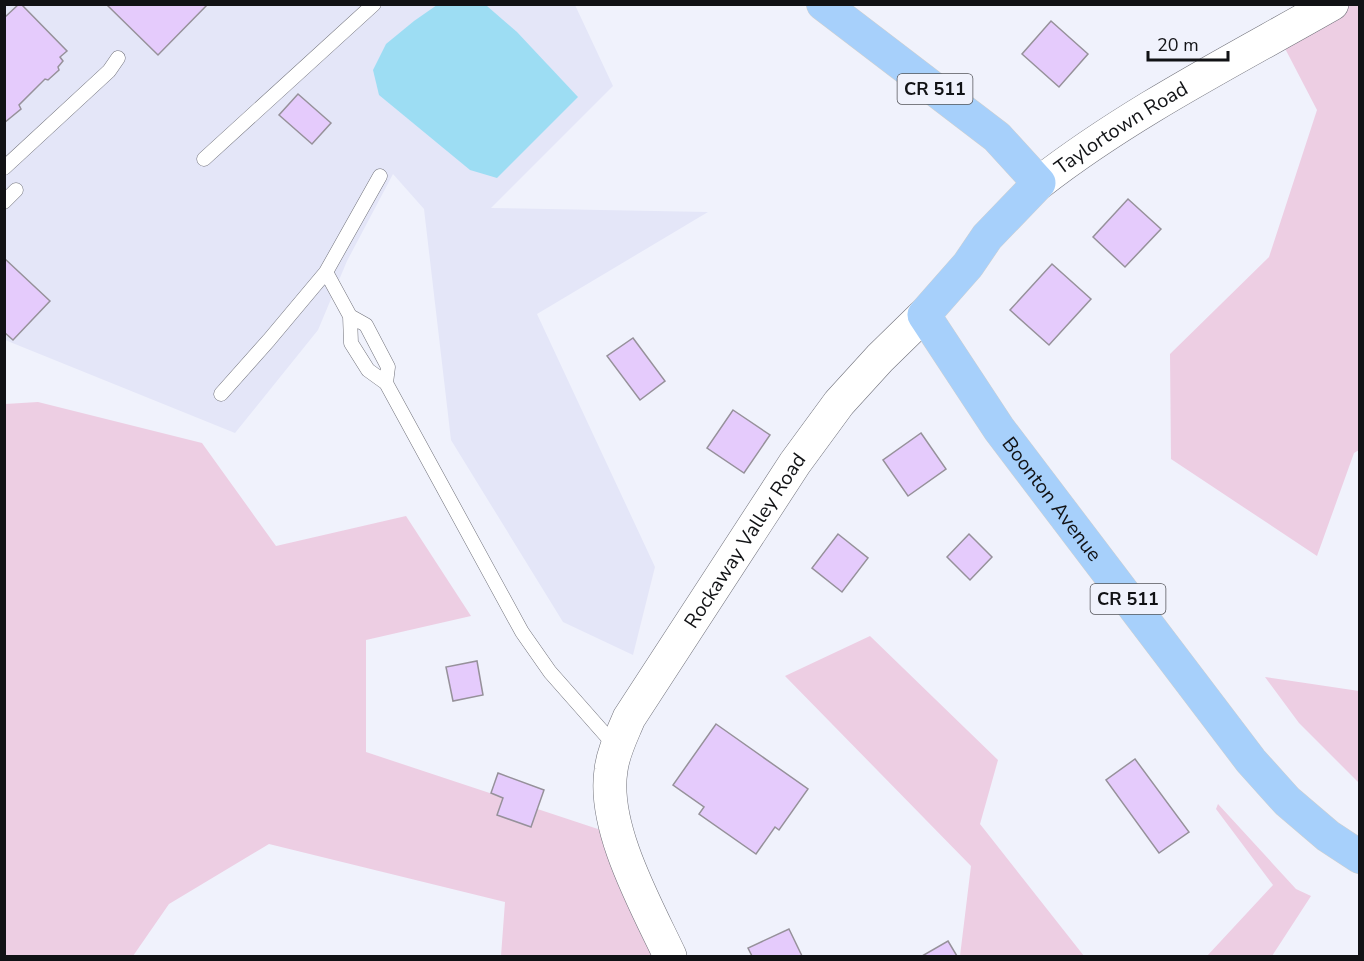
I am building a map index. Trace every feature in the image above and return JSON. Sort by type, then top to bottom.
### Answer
[{"type":"main road","name":"CR 511","points":[[823,4],[997,137],[1039,183]]},
{"type":"main road","name":"Rockaway Valley Road","points":[[924,315],[968,265],[987,237],[1039,183]]},
{"type":"main road","name":"Boonton Avenue","points":[[924,315],[999,429],[1251,761],[1287,801],[1328,836],[1359,857]]},
{"type":"street","name":"Taylortown Road","points":[[1039,183],[1069,160],[1141,113],[1332,4]]},
{"type":"street","name":"Rockaway Valley Road","points":[[670,957],[632,875],[613,819],[609,792],[616,748],[629,718],[795,463],[838,403],[924,315]]},
{"type":"lane","points":[[204,159],[374,4]]},
{"type":"lane","points":[[4,168],[109,71],[118,58]]},
{"type":"lane","points":[[221,394],[270,340],[326,272],[380,176]]},
{"type":"lane","points":[[4,202],[16,190]]},
{"type":"lane","points":[[326,272],[350,316],[351,343],[368,370],[386,383],[522,632],[550,672],[616,748]]},
{"type":"lane","points":[[350,316],[366,326],[388,367],[386,383]]},
{"type":"shaded area","points":[[4,5],[575,5],[613,86],[491,208],[708,212],[537,314],[655,567],[633,655],[563,622],[451,440],[424,209],[393,174],[347,261],[318,330],[235,433],[5,340]]},
{"type":"shaded area","points":[[1325,5],[1359,5],[1359,450],[1354,453],[1317,556],[1171,459],[1170,354],[1269,257],[1317,110],[1277,33]]},
{"type":"shaded area","points":[[38,402],[202,443],[276,546],[406,516],[471,616],[366,640],[366,752],[619,836],[672,956],[501,956],[505,902],[269,844],[169,904],[133,956],[5,956],[5,404]]},
{"type":"shaded area","points":[[870,636],[998,760],[980,824],[1084,956],[960,956],[971,866],[785,676]]},
{"type":"shaded area","points":[[1265,677],[1359,691],[1359,783],[1299,723]]},
{"type":"shaded area","points":[[1218,804],[1296,889],[1311,896],[1272,956],[1207,956],[1273,885],[1216,809]]},
{"type":"water","points":[[437,5],[487,6],[517,32],[578,97],[497,178],[470,170],[379,95],[373,70],[386,44]]},
{"type":"building","points":[[19,4],[67,51],[60,57],[63,61],[58,67],[59,70],[48,80],[45,79],[19,105],[21,109],[4,123],[4,18]]},
{"type":"building","points":[[106,4],[208,4],[158,55]]},
{"type":"building","points":[[1051,21],[1088,54],[1059,87],[1022,54]]},
{"type":"building","points":[[298,94],[331,123],[312,144],[279,115]]},
{"type":"building","points":[[1128,199],[1161,229],[1125,267],[1093,237]]},
{"type":"building","points":[[4,258],[50,301],[13,340],[4,332]]},
{"type":"building","points":[[1052,264],[1091,299],[1049,345],[1010,310]]},
{"type":"building","points":[[633,338],[665,381],[640,400],[607,356]]},
{"type":"building","points":[[733,410],[770,435],[744,473],[707,448]]},
{"type":"building","points":[[921,433],[946,469],[908,496],[883,460]]},
{"type":"building","points":[[838,534],[868,558],[842,592],[812,568]]},
{"type":"building","points":[[969,534],[992,557],[970,580],[947,557]]},
{"type":"building","points":[[477,661],[483,695],[453,701],[446,667]]},
{"type":"building","points":[[716,724],[808,789],[779,830],[775,827],[756,854],[699,814],[704,807],[673,785]]},
{"type":"building","points":[[1135,759],[1189,832],[1159,853],[1106,780]]},
{"type":"building","points":[[498,773],[544,790],[531,827],[497,815],[503,798],[491,793]]},
{"type":"building","points":[[789,929],[802,956],[752,956],[748,948]]},
{"type":"building","points":[[948,941],[957,956],[922,956]]}]
